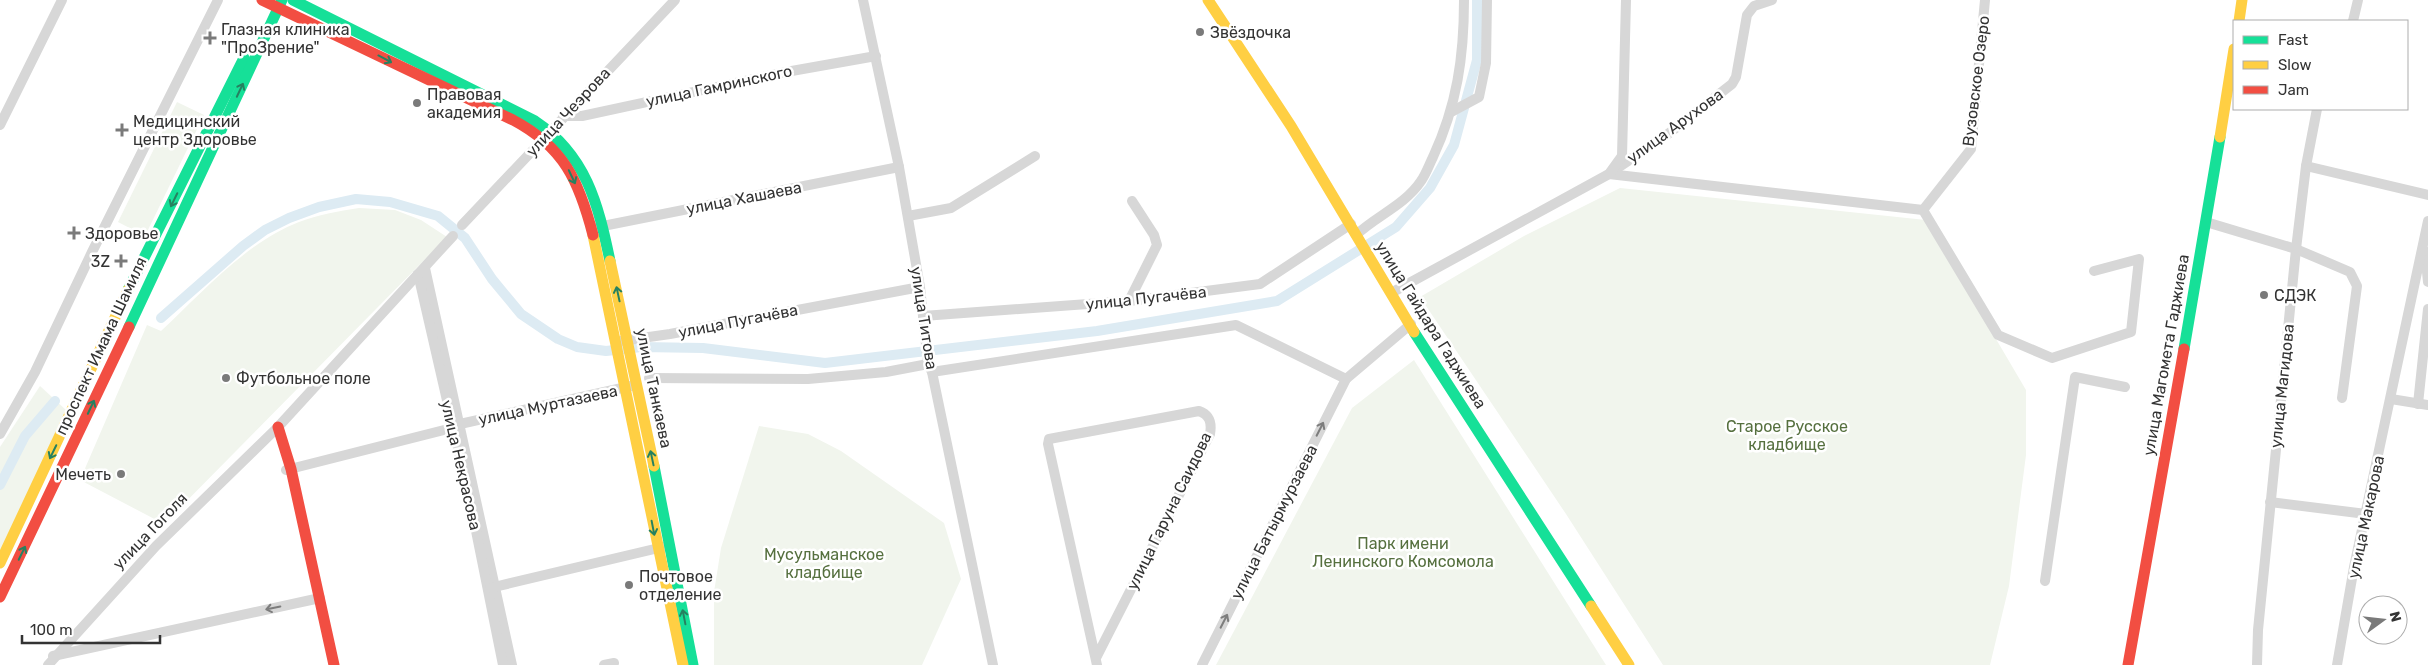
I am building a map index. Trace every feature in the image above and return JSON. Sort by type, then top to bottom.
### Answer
[{"type":"main road","points":[[293,0],[548,134]]},
{"type":"main road","name":"улица Гайдара Гаджиева","points":[[1210,0],[1291,126],[1410,325],[1630,665]]},
{"type":"main road","points":[[2240,20],[2244,0]]},
{"type":"main road","points":[[273,2],[403,68],[530,129],[548,134]]},
{"type":"main road","name":"проспект Имама Шамиля","points":[[0,563],[135,276],[273,2]]},
{"type":"main road","name":"проспект Имама Шамиля","points":[[0,597],[50,495],[273,2]]},
{"type":"main road","name":"улица Магомета Гаджиева","points":[[2207,222],[2233,56]]},
{"type":"main road","name":"улица Магомета Гаджиева","points":[[2129,665],[2233,74]]},
{"type":"main road","name":"улица Танкаева","points":[[548,134],[578,162],[590,187],[604,226],[628,341],[625,358],[625,388],[657,549],[683,665]]},
{"type":"main road","name":"улица Танкаева","points":[[548,134],[568,168],[584,205],[615,341],[637,383],[693,665]]},
{"type":"main road","points":[[275,429],[288,469],[334,665]]},
{"type":"main road","points":[[317,599],[326,665]]},
{"type":"street","points":[[0,125],[62,0]]},
{"type":"street","points":[[0,434],[36,372],[92,252],[218,0]]},
{"type":"street","name":"улица Чеэрова","points":[[462,225],[563,116],[675,0]]},
{"type":"street","name":"улица Титова","points":[[863,0],[908,216],[920,287],[925,344],[993,665]]},
{"type":"street","name":"улица Пугачёва","points":[[923,316],[1129,301],[1260,284],[1354,229],[1388,212],[1421,182],[1441,140],[1454,102],[1464,40],[1464,0]]},
{"type":"street","points":[[1451,112],[1480,97],[1486,63],[1487,0]]},
{"type":"street","name":"улица Арухова","points":[[1609,174],[1622,156],[1626,0]]},
{"type":"street","name":"улица Арухова","points":[[1392,292],[1609,174],[1668,134],[1732,84],[1736,77],[1747,15],[1754,6],[1772,0]]},
{"type":"street","name":"Вузовское Озеро","points":[[1923,210],[1971,149],[1986,0]]},
{"type":"street","points":[[2353,20],[2358,0]]},
{"type":"street","name":"улица Гамринского","points":[[563,116],[582,116],[786,72],[876,56]]},
{"type":"street","name":"улица Магидова","points":[[2257,665],[2258,630],[2270,502],[2296,249],[2306,166],[2317,110]]},
{"type":"street","points":[[908,216],[950,208],[1034,156]]},
{"type":"street","points":[[2306,166],[2428,196]]},
{"type":"street","name":"улица Хашаева","points":[[590,229],[899,167]]},
{"type":"street","points":[[1609,174],[1923,210],[1998,335],[2052,358],[2080,347],[2131,332],[2139,259],[2094,271]]},
{"type":"street","points":[[1129,301],[1157,245],[1154,235],[1132,201]]},
{"type":"street","name":"улица Макарова","points":[[2337,665],[2366,514],[2428,221]]},
{"type":"street","points":[[2207,222],[2296,249],[2350,272],[2357,286],[2342,398]]},
{"type":"street","points":[[422,271],[453,236]]},
{"type":"street","points":[[2424,239],[2428,282]]},
{"type":"street","name":"улица Некрасова","points":[[422,271],[491,588],[504,665]]},
{"type":"street","name":"улица Гоголя","points":[[51,661],[156,546],[275,429],[422,271]]},
{"type":"street","name":"улица Пугачёва","points":[[615,341],[628,341],[920,287]]},
{"type":"street","points":[[2391,399],[2423,405],[2428,309]]},
{"type":"street","name":"улица Батырмурзаева","points":[[1202,665],[1346,379],[1410,325]]},
{"type":"street","points":[[649,378],[808,379],[930,368],[1236,326],[1346,379]]},
{"type":"street","points":[[2046,582],[2075,377],[2125,386]]},
{"type":"street","name":"улица Муртазаева","points":[[288,469],[456,426],[625,388],[637,383]]},
{"type":"street","name":"улица Гаруна Саидова","points":[[1199,411],[1205,413],[1210,418],[1210,434],[1097,661],[1048,444],[1049,438],[1199,411]]},
{"type":"street","points":[[2270,502],[2366,514]]},
{"type":"street","points":[[491,588],[669,545]]},
{"type":"street","name":"улица Некрасова","points":[[491,588],[512,665]]},
{"type":"street","points":[[51,661],[317,599]]},
{"type":"green space","points":[[177,102],[204,115],[145,236],[118,222]]},
{"type":"green space","name":"Старое Русское кладбище","points":[[1620,188],[1926,220],[2026,390],[2026,455],[2009,586],[1990,665],[1663,665],[1566,514],[1420,297],[1524,236]]},
{"type":"green space","points":[[359,208],[395,210],[421,220],[447,237],[164,524],[80,480],[147,325],[161,331],[225,270],[279,231],[313,217]]},
{"type":"green space","name":"Парк имени Ленинского Комсомола","points":[[1414,360],[1606,665],[1216,665],[1352,408]]},
{"type":"green space","points":[[40,386],[67,411],[0,552],[0,447]]},
{"type":"green space","name":"Мусульманское кладбище","points":[[759,426],[808,434],[841,451],[944,523],[961,579],[922,665],[714,665],[714,592],[721,548]]},
{"type":"waterway","points":[[161,318],[243,246],[265,230],[289,218],[319,207],[356,199],[390,202],[438,216],[465,238],[492,279],[521,314],[558,339],[577,347],[606,351],[641,347],[703,348],[825,363],[1097,331],[1277,301],[1396,227],[1430,188],[1454,145],[1477,60],[1477,0]]},
{"type":"waterway","points":[[0,485],[25,436],[55,401]]},
{"type":"traffic: fast","points":[[129,327],[282,0]]},
{"type":"traffic: fast","points":[[293,0],[535,121],[552,134],[567,149],[587,182],[600,219],[610,261]]},
{"type":"traffic: fast","points":[[128,290],[244,58]]},
{"type":"traffic: fast","points":[[2184,349],[2220,137]]},
{"type":"traffic: fast","points":[[1414,332],[1591,606]]},
{"type":"traffic: fast","points":[[654,466],[693,665]]},
{"type":"traffic: slow","points":[[1208,0],[1291,126],[1414,332]]},
{"type":"traffic: slow","points":[[2239,20],[2242,0]]},
{"type":"traffic: slow","points":[[2220,137],[2233,55]]},
{"type":"traffic: slow","points":[[593,235],[683,665]]},
{"type":"traffic: slow","points":[[610,261],[654,466]]},
{"type":"traffic: slow","points":[[0,563],[128,290]]},
{"type":"traffic: slow","points":[[1591,606],[1629,665]]},
{"type":"traffic: jam","points":[[262,0],[531,130],[557,154],[567,167],[582,198],[593,235]]},
{"type":"traffic: jam","points":[[0,597],[129,327]]},
{"type":"traffic: jam","points":[[2128,665],[2184,349]]},
{"type":"traffic: jam","points":[[278,427],[291,469],[334,665]]},
{"type":"place","name":"Звёздочка","points":[[1200,32]]},
{"type":"place","name":"Глазная клиника \"ПроЗрение\"","points":[[210,38]]},
{"type":"place","name":"Правовая академия","points":[[417,103]]},
{"type":"place","name":"Медицинский центр Здоровье","points":[[122,130]]},
{"type":"place","name":"Здоровье","points":[[74,233]]},
{"type":"place","name":"3Z","points":[[121,261]]},
{"type":"place","name":"СДЭК","points":[[2264,295]]},
{"type":"place","name":"Футбольное поле","points":[[226,378]]},
{"type":"place","name":"Мечеть","points":[[121,474]]},
{"type":"place","name":"Почтовое отделение","points":[[629,585]]}]
